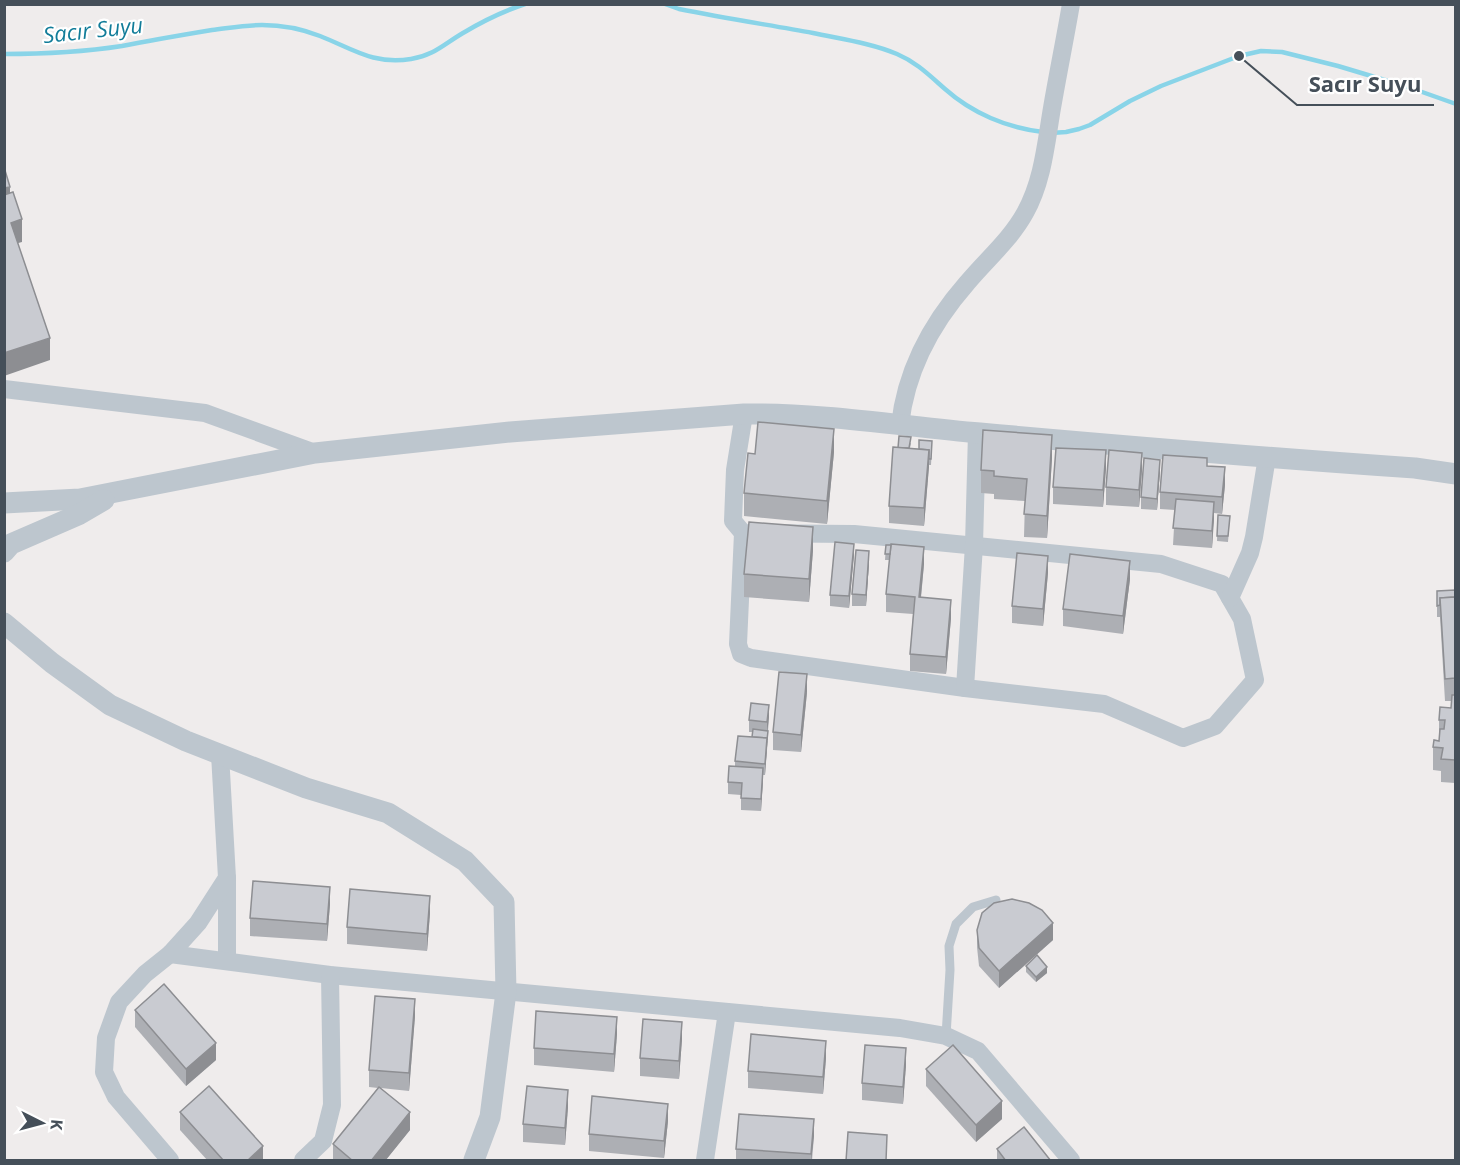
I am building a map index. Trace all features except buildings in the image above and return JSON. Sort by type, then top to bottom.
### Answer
[{"type":"street","points":[[900,425],[902,405],[918,355],[953,300],[1009,238],[1034,195],[1043,160],[1071,4]]},
{"type":"street","points":[[4,389],[205,412],[315,453]]},
{"type":"street","points":[[743,533],[854,534],[1161,564],[1222,584],[1242,619],[1255,680],[1215,726],[1183,738],[1104,705],[751,658],[741,654],[738,644],[743,533],[733,521],[735,470],[744,414]]},
{"type":"street","points":[[4,503],[80,499],[315,453],[510,432],[744,414],[775,414],[977,433],[1415,468],[1455,474]]},
{"type":"street","points":[[965,688],[974,545],[977,433]]},
{"type":"street","points":[[1230,598],[1250,553],[1267,457]]},
{"type":"street","points":[[4,552],[11,544],[80,514],[121,491]]},
{"type":"street","points":[[4,622],[52,663],[110,705],[186,741],[306,788],[388,813],[465,861],[504,902],[506,992],[489,1116],[474,1161]]},
{"type":"street","points":[[220,754],[227,878],[227,961]]},
{"type":"street","points":[[170,1161],[116,1097],[104,1072],[106,1038],[119,1002],[145,974],[170,954],[198,923],[227,878]]},
{"type":"street","points":[[170,954],[330,975],[900,1028],[946,1036],[978,1051],[1071,1161]]},
{"type":"street","points":[[303,1161],[323,1141],[332,1105],[330,975]]},
{"type":"street","points":[[705,1161],[727,1012]]},
{"type":"lane","points":[[946,1036],[949,946],[956,924],[973,907],[996,900]]},
{"type":"waterway","name":"Sacır Suyu","points":[[4,54],[93,50],[212,30],[262,25],[306,31],[374,58],[411,59],[433,52],[478,24],[525,4]]},
{"type":"waterway","name":"Sacır Suyu","points":[[665,4],[679,9],[813,33],[887,50],[916,65],[955,98],[978,112],[1003,123],[1043,132]]},
{"type":"waterway","name":"Sacır Suyu","points":[[1051,133],[1066,132],[1090,125],[1161,86],[1239,56],[1261,51],[1282,52],[1338,66],[1456,104]]},
{"type":"place","name":"Sacır Suyu","points":[[1239,56]]}]
